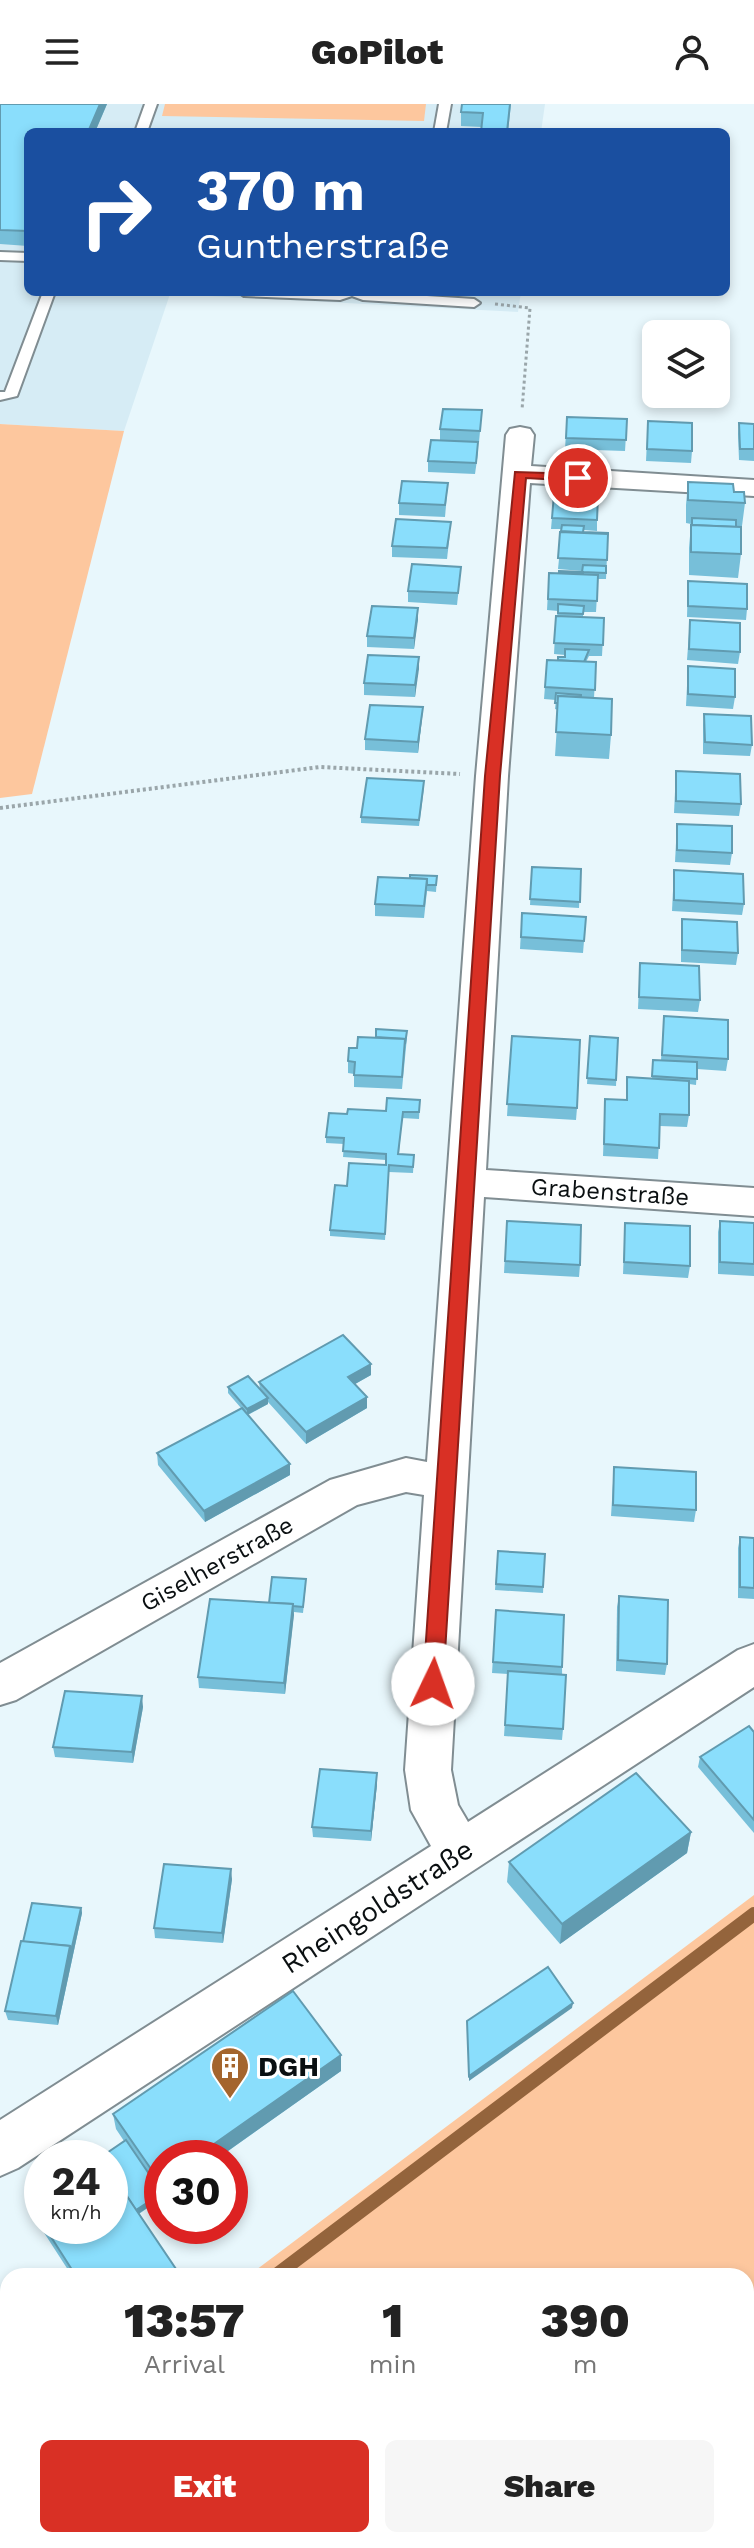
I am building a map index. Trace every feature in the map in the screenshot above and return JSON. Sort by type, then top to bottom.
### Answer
[{"type":"street","points":[[460,1852],[435,1810],[428,1770],[492,776],[520,474],[520,435]]},
{"type":"street","points":[[520,474],[754,488]]},
{"type":"street","name":"Grabenstraße","points":[[467,1182],[754,1202]]},
{"type":"street","name":"Giselherstraße","points":[[0,1686],[345,1492],[406,1475],[445,1482]]},
{"type":"street","name":"Rheingoldstraße","points":[[0,2150],[754,1663]]},
{"type":"lane","points":[[142,128],[151,104]]},
{"type":"lane","points":[[441,128],[445,104]]},
{"type":"lane","points":[[0,256],[24,257]]},
{"type":"lane","points":[[0,396],[10,396],[48,296]]},
{"type":"lane","points":[[363,296],[474,303]]},
{"type":"path","points":[[474,303],[530,308],[520,435]]},
{"type":"path","points":[[0,808],[320,767],[492,776]]},
{"type":"shaded area","points":[[0,104],[545,104],[542,128],[24,128],[24,296],[169,296],[124,431],[0,424]]},
{"type":"shaded area","points":[[165,104],[426,104],[424,121],[162,116]]},
{"type":"shaded area","points":[[209,296],[520,296],[518,312]]},
{"type":"shaded area","points":[[0,424],[124,431],[32,794],[0,798]]},
{"type":"shaded area","points":[[754,1895],[754,2268],[259,2268]]},
{"type":"building","points":[[0,104],[100,104],[90,128],[24,128],[24,231],[0,230]]},
{"type":"building","points":[[462,104],[510,104],[507,128],[481,128],[483,113],[461,112]]},
{"type":"building","points":[[443,409],[482,410],[480,431],[440,429]]},
{"type":"building","points":[[567,417],[627,419],[626,440],[566,438]]},
{"type":"building","points":[[648,421],[692,423],[692,451],[647,449]]},
{"type":"building","points":[[739,423],[754,424],[754,449],[740,449]]},
{"type":"building","points":[[431,440],[478,442],[476,463],[428,461]]},
{"type":"building","points":[[402,481],[448,483],[445,505],[399,503]]},
{"type":"building","points":[[688,482],[733,484],[734,492],[744,492],[745,503],[688,500]]},
{"type":"building","points":[[554,494],[598,496],[597,520],[552,518]]},
{"type":"building","points":[[586,494],[586,496],[563,495]]},
{"type":"building","points":[[692,518],[736,520],[736,527],[692,525]]},
{"type":"building","points":[[396,519],[451,522],[447,548],[392,546]]},
{"type":"building","points":[[562,525],[584,526],[583,532],[608,534],[561,531]]},
{"type":"building","points":[[691,525],[741,527],[741,554],[691,552]]},
{"type":"building","points":[[560,532],[608,534],[607,560],[558,558]]},
{"type":"building","points":[[412,564],[461,567],[458,593],[408,591]]},
{"type":"building","points":[[583,565],[606,566],[606,573],[582,572]]},
{"type":"building","points":[[583,572],[583,574],[559,573]]},
{"type":"building","points":[[549,573],[598,575],[597,601],[548,599]]},
{"type":"building","points":[[688,581],[747,584],[747,609],[688,606]]},
{"type":"building","points":[[558,604],[584,606],[583,614],[558,613]]},
{"type":"building","points":[[372,606],[418,608],[414,638],[367,636]]},
{"type":"building","points":[[556,616],[604,618],[603,645],[554,643]]},
{"type":"building","points":[[690,620],[740,623],[740,652],[689,649]]},
{"type":"building","points":[[565,649],[589,650],[584,662],[558,660],[558,657],[565,657]]},
{"type":"building","points":[[368,655],[419,657],[415,685],[364,683]]},
{"type":"building","points":[[547,660],[596,662],[595,690],[545,687]]},
{"type":"building","points":[[688,666],[735,669],[735,697],[688,694]]},
{"type":"building","points":[[556,693],[581,697],[558,696],[558,703],[555,703]]},
{"type":"building","points":[[558,696],[612,699],[611,735],[556,732]]},
{"type":"building","points":[[370,705],[423,707],[418,742],[365,739]]},
{"type":"building","points":[[704,714],[751,716],[752,745],[705,742]]},
{"type":"building","points":[[676,771],[740,774],[741,804],[676,801]]},
{"type":"building","points":[[367,778],[424,781],[419,820],[361,817]]},
{"type":"building","points":[[677,824],[732,826],[732,853],[677,850]]},
{"type":"building","points":[[532,867],[581,869],[580,902],[530,899]]},
{"type":"building","points":[[674,870],[743,874],[744,904],[674,900]]},
{"type":"building","points":[[410,875],[437,876],[436,885],[427,885],[427,879],[410,878]]},
{"type":"building","points":[[378,877],[427,879],[424,906],[375,904]]},
{"type":"building","points":[[522,913],[586,917],[584,941],[521,937]]},
{"type":"building","points":[[682,919],[737,922],[738,953],[682,950]]},
{"type":"building","points":[[640,963],[699,966],[700,1000],[639,997]]},
{"type":"building","points":[[664,1016],[728,1020],[728,1059],[662,1055]]},
{"type":"building","points":[[376,1029],[407,1031],[405,1044],[405,1039],[376,1037]]},
{"type":"building","points":[[512,1036],[580,1040],[577,1108],[507,1104]]},
{"type":"building","points":[[590,1036],[618,1038],[616,1080],[587,1078]]},
{"type":"building","points":[[358,1037],[405,1039],[402,1077],[354,1075],[355,1062],[348,1061],[349,1048],[357,1048]]},
{"type":"building","points":[[653,1060],[697,1062],[697,1079],[652,1076]]},
{"type":"building","points":[[627,1077],[689,1081],[689,1115],[660,1114],[659,1148],[604,1144],[605,1099],[627,1100]]},
{"type":"building","points":[[387,1098],[420,1100],[419,1112],[403,1112],[398,1154],[414,1155],[413,1167],[389,1165],[385,1234],[330,1230],[335,1185],[347,1186],[349,1163],[386,1165],[386,1154],[343,1151],[344,1138],[326,1137],[329,1113],[347,1114],[348,1109],[386,1111]]},
{"type":"building","points":[[507,1221],[581,1225],[580,1265],[505,1261]]},
{"type":"building","points":[[720,1221],[754,1223],[754,1264],[720,1262]]},
{"type":"building","points":[[625,1223],[690,1226],[690,1266],[624,1262]]},
{"type":"building","points":[[343,1335],[371,1364],[348,1377],[367,1397],[306,1432],[259,1382]]},
{"type":"building","points":[[248,1376],[268,1398],[247,1409],[228,1387]]},
{"type":"building","points":[[242,1408],[290,1464],[204,1511],[157,1453]]},
{"type":"building","points":[[614,1467],[696,1472],[696,1510],[613,1505]]},
{"type":"building","points":[[740,1537],[754,1538],[754,1588],[740,1587]]},
{"type":"building","points":[[498,1551],[545,1554],[543,1587],[496,1584]]},
{"type":"building","points":[[272,1577],[306,1579],[303,1607],[269,1603]]},
{"type":"building","points":[[619,1596],[668,1600],[667,1664],[618,1660]]},
{"type":"building","points":[[210,1599],[293,1604],[284,1683],[198,1677]]},
{"type":"building","points":[[496,1610],[564,1615],[562,1667],[493,1662]]},
{"type":"building","points":[[508,1671],[566,1675],[563,1729],[505,1725]]},
{"type":"building","points":[[65,1691],[142,1696],[132,1752],[53,1747]]},
{"type":"building","points":[[749,1726],[754,1732],[754,1820],[700,1757]]},
{"type":"building","points":[[320,1769],[377,1773],[371,1831],[312,1827]]},
{"type":"building","points":[[636,1773],[691,1832],[562,1924],[509,1862]]},
{"type":"building","points":[[164,1864],[231,1869],[222,1933],[154,1928]]},
{"type":"building","points":[[32,1903],[81,1908],[71,1951],[70,1946],[23,1942]]},
{"type":"building","points":[[21,1941],[70,1946],[56,2016],[5,2011]]},
{"type":"building","points":[[548,1967],[573,2003],[469,2076],[467,2021]]},
{"type":"building","name":"DGH","points":[[293,1991],[341,2055],[220,2140],[144,2140],[144,2159],[113,2114]]},
{"type":"building","points":[[128,2143],[144,2166],[144,2205],[136,2210],[128,2198]]},
{"type":"building","points":[[128,2198],[144,2221],[144,2244],[159,2244],[175,2268],[71,2268],[56,2244],[128,2244]]},
{"type":"waterway","points":[[286,2268],[754,1914]]},
{"type":"place","name":"DGH","points":[[230,2100]]},
{"type":"route","points":[[433,1684],[492,776],[520,474],[578,478]]}]
